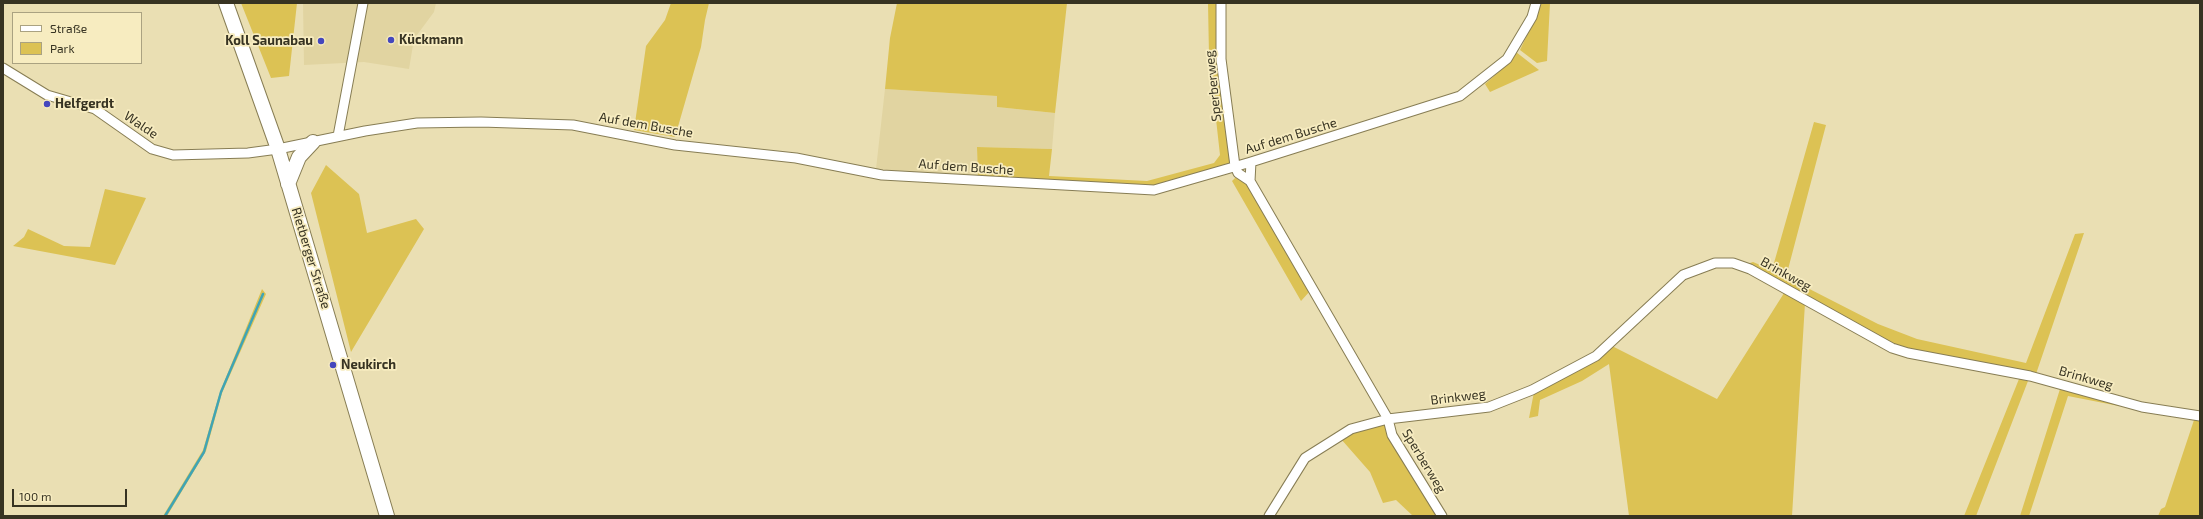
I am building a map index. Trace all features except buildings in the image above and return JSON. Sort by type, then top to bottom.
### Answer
[{"type":"main road","name":"Rietberger Straße","points":[[226,3],[278,149],[387,516]]},
{"type":"main road","points":[[288,184],[299,157],[313,142]]},
{"type":"street","points":[[338,136],[363,3]]},
{"type":"street","name":"Sperberweg","points":[[1221,3],[1221,59],[1235,166]]},
{"type":"street","name":"Auf dem Busche","points":[[278,149],[338,136],[417,123],[481,122],[572,125],[675,146],[796,158],[882,175],[1154,190],[1251,162],[1460,96],[1508,59],[1532,17],[1536,3]]},
{"type":"street","name":"Walde","points":[[3,68],[48,95],[95,109],[146,145],[165,154],[248,153],[278,149]]},
{"type":"street","points":[[1250,182],[1251,162]]},
{"type":"street","points":[[1235,166],[1238,173],[1250,182],[1388,419]]},
{"type":"street","name":"Brinkweg","points":[[1269,516],[1305,458],[1351,429],[1388,419],[1489,407],[1532,390],[1596,356],[1684,275],[1715,263],[1733,263],[1750,269],[1886,344],[1908,353],[2030,376],[2142,407],[2200,416]]},
{"type":"street","name":"Sperberweg","points":[[1388,419],[1392,435],[1442,516]]},
{"type":"shaded area","points":[[303,3],[436,3],[434,12],[414,39],[409,69],[364,62],[304,65]]},
{"type":"shaded area","points":[[885,89],[997,96],[997,107],[1055,113],[1052,149],[977,147],[978,179],[876,169]]},
{"type":"green space","points":[[241,3],[297,3],[289,76],[271,78]]},
{"type":"green space","points":[[671,3],[709,3],[701,47],[675,137],[634,130],[646,46],[665,20]]},
{"type":"green space","points":[[897,3],[1067,3],[1055,113],[997,107],[997,96],[885,89],[890,38]]},
{"type":"green space","points":[[1208,3],[1218,3],[1232,163],[1152,187],[978,179],[977,147],[1052,149],[1049,176],[1147,181],[1214,163],[1220,155],[1209,56]]},
{"type":"green space","points":[[1539,3],[1550,3],[1547,61],[1537,63],[1520,50],[1535,18]]},
{"type":"green space","points":[[1516,52],[1539,70],[1490,92],[1485,84],[1510,62]]},
{"type":"green space","points":[[1814,122],[1826,125],[1786,277],[1878,324],[1917,339],[2026,363],[2075,234],[2084,233],[2036,374],[1900,347],[1747,264],[1753,262],[1772,270]]},
{"type":"green space","points":[[326,165],[359,194],[367,233],[416,219],[424,229],[351,352],[311,193]]},
{"type":"green space","points":[[1237,176],[1247,184],[1310,291],[1301,301],[1232,181]]},
{"type":"green space","points":[[105,189],[146,198],[115,265],[13,246],[24,237],[28,229],[64,246],[90,247]]},
{"type":"green space","points":[[262,289],[266,294],[222,393],[206,451],[167,516],[163,516],[203,450],[220,392]]},
{"type":"green space","points":[[1786,290],[1805,303],[1792,516],[1629,516],[1609,364],[1582,381],[1540,400],[1538,416],[1529,418],[1534,392],[1612,346],[1717,399]]},
{"type":"green space","points":[[2019,379],[2028,381],[1976,516],[1964,516]]},
{"type":"green space","points":[[2060,389],[2116,402],[2119,406],[2068,396],[2029,516],[2020,516]]},
{"type":"green space","points":[[2194,420],[2200,421],[2200,516],[2158,516],[2161,509],[2165,507]]},
{"type":"green space","points":[[1384,423],[1390,436],[1439,516],[1413,516],[1396,500],[1383,503],[1370,472],[1341,439],[1353,431]]},
{"type":"waterway","points":[[165,516],[204,452],[221,392],[263,294]]},
{"type":"place","name":"Kückmann","points":[[391,40]]},
{"type":"place","name":"Koll Saunabau","points":[[321,41]]},
{"type":"place","name":"Helfgerdt","points":[[47,104]]},
{"type":"place","name":"Neukirch","points":[[333,365]]}]
